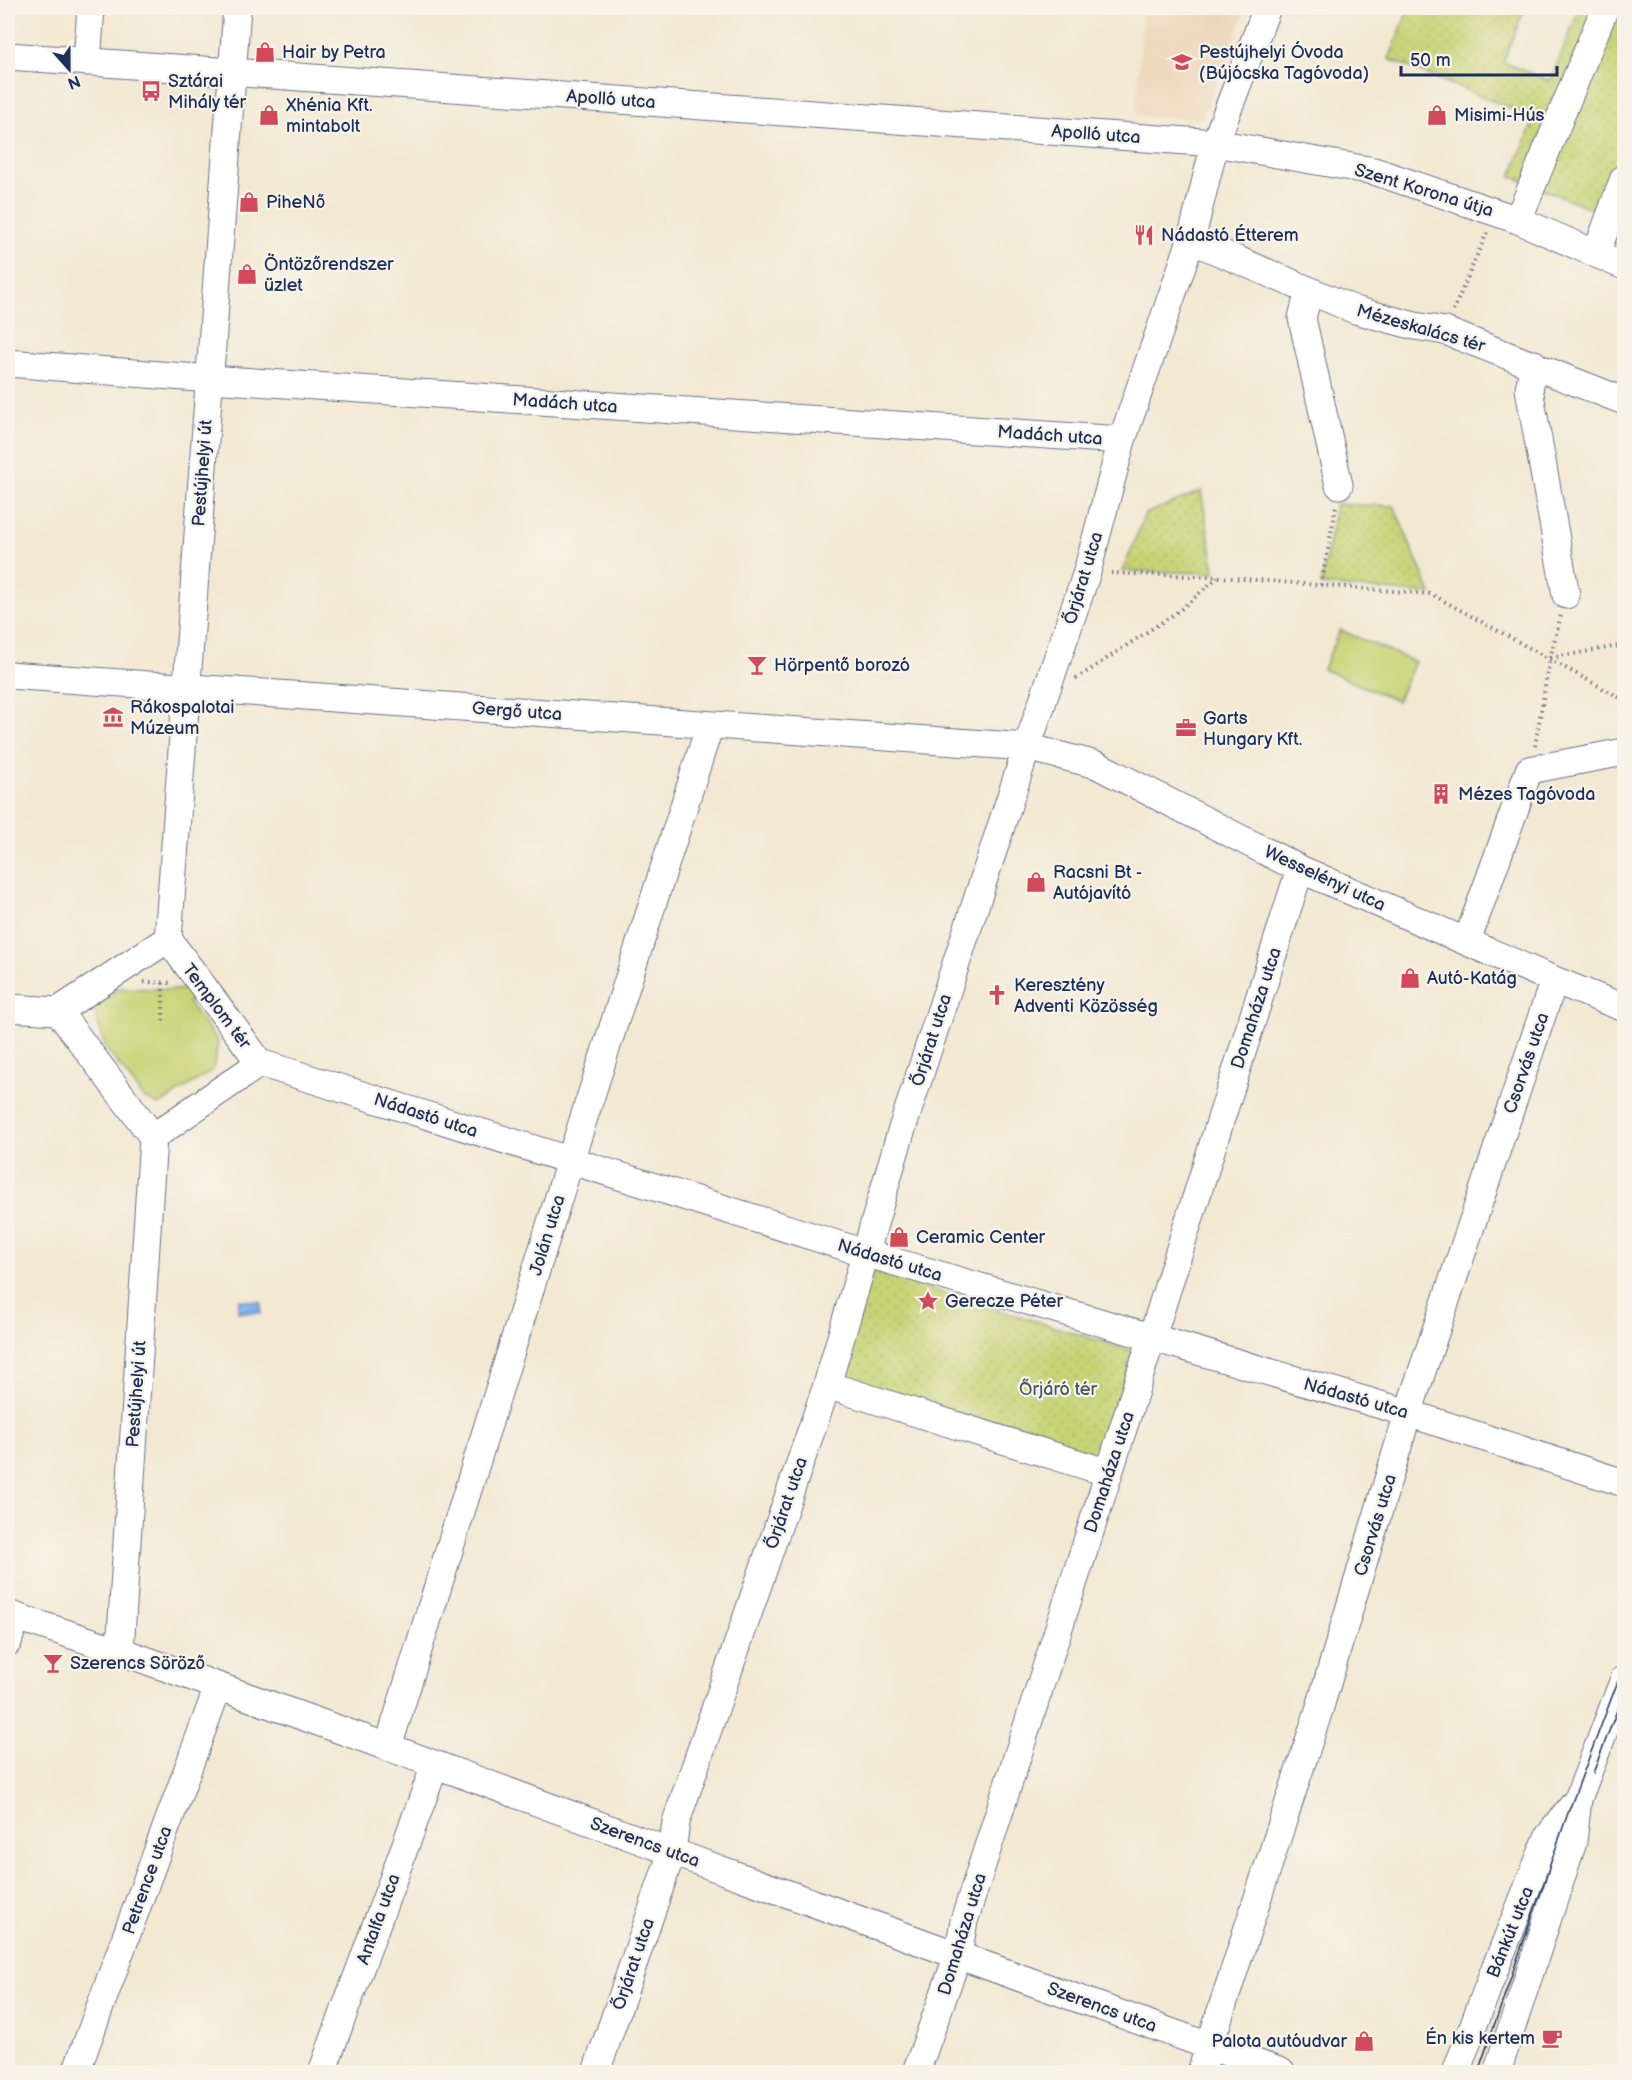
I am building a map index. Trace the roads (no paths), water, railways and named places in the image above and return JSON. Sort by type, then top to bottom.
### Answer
[{"type":"street","points":[[87,62],[91,8]]},
{"type":"street","name":"Pestújhelyi út","points":[[168,939],[237,8]]},
{"type":"street","name":"Őrjárat utca","points":[[596,2073],[672,1852],[676,1822],[827,1385],[900,1136],[1027,747],[1087,572],[1122,440],[1191,240],[1215,142],[1267,8]]},
{"type":"street","points":[[1507,216],[1605,8]]},
{"type":"street","name":"Apolló utca","points":[[8,56],[1215,142]]},
{"type":"street","name":"Szent Korona útja","points":[[1215,142],[1374,171],[1507,216],[1624,267]]},
{"type":"street","points":[[1596,254],[1624,178]]},
{"type":"street","name":"Mézeskalács tér","points":[[1191,240],[1356,310],[1415,326],[1445,331],[1624,401]]},
{"type":"street","points":[[1309,291],[1302,318],[1339,485]]},
{"type":"street","name":"Madách utca","points":[[8,363],[210,379],[1122,440]]},
{"type":"street","points":[[1534,364],[1529,389],[1566,595]]},
{"type":"street","name":"Gergő utca","points":[[8,675],[1027,747]]},
{"type":"street","name":"Jolán utca","points":[[388,1747],[570,1161],[710,725]]},
{"type":"street","name":"Wesselényi utca","points":[[1027,747],[1097,765],[1300,869],[1554,980],[1624,1008]]},
{"type":"street","points":[[1467,941],[1529,770],[1624,752]]},
{"type":"street","name":"Domaháza utca","points":[[916,2073],[958,1955],[964,1921],[1109,1473],[1300,869]]},
{"type":"street","points":[[8,1008],[58,1011],[168,939]]},
{"type":"street","name":"Templom tér","points":[[153,1137],[260,1063],[168,939]]},
{"type":"street","name":"Csorvás utca","points":[[1202,2073],[1320,1707],[1408,1413],[1554,980]]},
{"type":"street","points":[[58,1011],[153,1137]]},
{"type":"street","name":"Nádastó utca","points":[[260,1063],[866,1253],[1408,1413],[1624,1483]]},
{"type":"street","name":"Pestújhelyi út","points":[[120,1651],[153,1137]]},
{"type":"street","points":[[827,1385],[1109,1473]]},
{"type":"street","name":"Szerencs utca","points":[[10,1624],[120,1651],[1281,2073]]},
{"type":"street","name":"Bánkút utca","points":[[1497,2073],[1573,1842],[1578,1799],[1624,1678]]},
{"type":"street","name":"Petrence utca","points":[[76,2073],[218,1687]]},
{"type":"street","name":"Antalfa utca","points":[[322,2073],[435,1765]]},
{"type":"street","points":[[1482,2073],[1578,1799]]},
{"type":"street","name":"Bánkút utca","points":[[1456,2073],[1548,1837],[1578,1799]]},
{"type":"water","points":[[239,1300],[261,1302],[261,1313],[238,1312]]},
{"type":"tram line","points":[[1478,2072],[1568,1813],[1624,1665]]},
{"type":"tram line","points":[[1593,1773],[1624,1692]]},
{"type":"place","name":"Hair by Petra","points":[[265,52]]},
{"type":"place","name":"Pestújhelyi Óvoda (Bújócska Tagóvoda)","points":[[1182,62]]},
{"type":"place","name":"Sztárai Mihály tér","points":[[151,91]]},
{"type":"place","name":"Xhénia Kft. mintabolt","points":[[269,115]]},
{"type":"place","name":"Misimi-Hús","points":[[1437,115]]},
{"type":"place","name":"PiheNő","points":[[249,202]]},
{"type":"place","name":"Nádastó Étterem","points":[[1144,235]]},
{"type":"place","name":"Öntözőrendszer üzlet","points":[[247,274]]},
{"type":"place","name":"Hörpentő borozó","points":[[757,665]]},
{"type":"place","name":"Rákospalotai Múzeum","points":[[113,717]]},
{"type":"place","name":"Garts Hungary Kft.","points":[[1186,728]]},
{"type":"place","name":"Mézes Tagóvoda","points":[[1441,794]]},
{"type":"place","name":"Racsni Bt - Autójavító","points":[[1036,882]]},
{"type":"place","name":"Autó-Katág","points":[[1410,978]]},
{"type":"place","name":"Keresztény Adventi Közösség","points":[[997,995]]},
{"type":"place","name":"Ceramic Center","points":[[899,1237]]},
{"type":"place","name":"Gerecze Péter","points":[[928,1301]]},
{"type":"place","name":"Szerencs Söröző","points":[[53,1663]]},
{"type":"place","name":"Én kis kertem","points":[[1552,2038]]},
{"type":"place","name":"Palota autóudvar","points":[[1364,2041]]},
{"type":"park label","name":"Őrjáró tér","points":[[1058,1389]]}]
